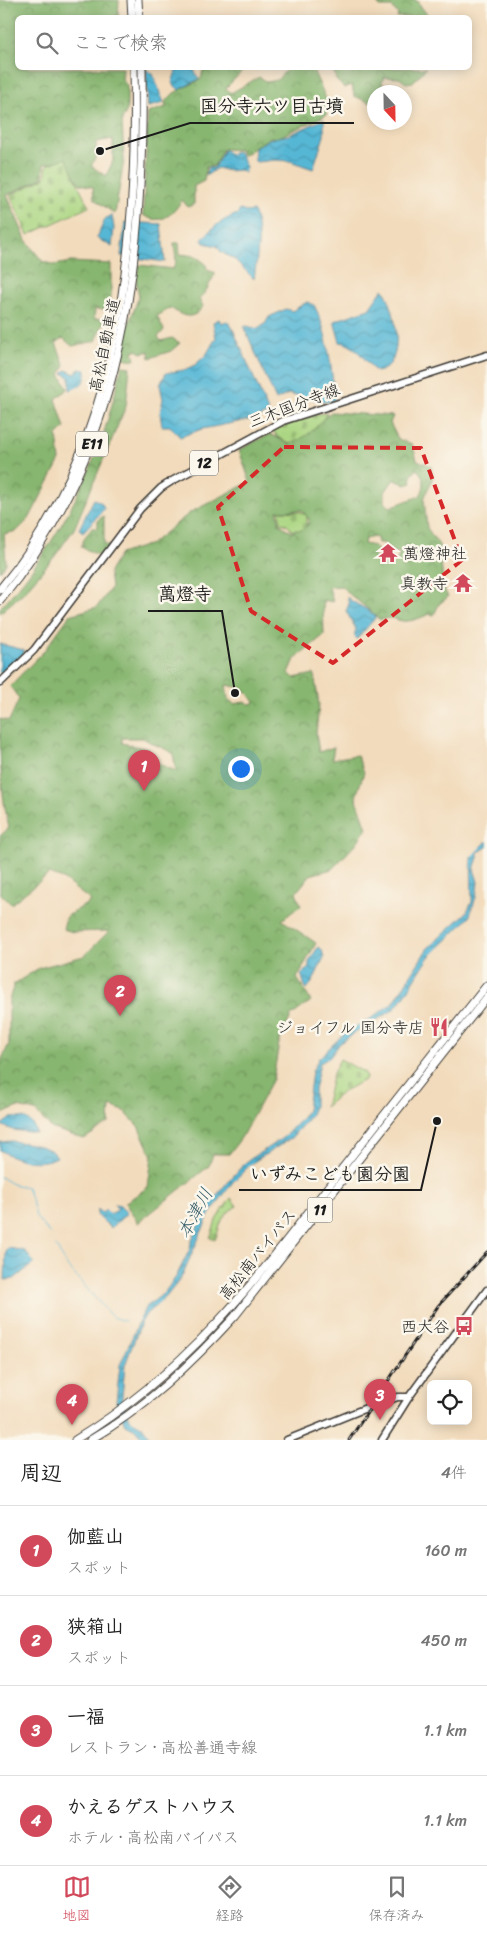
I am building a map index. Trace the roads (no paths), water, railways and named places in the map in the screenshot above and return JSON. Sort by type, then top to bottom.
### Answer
[{"type":"highway","points":[[131,0],[132,15]]},
{"type":"highway","points":[[138,0],[139,15]]},
{"type":"highway","name":"高松自動車道","points":[[134,70],[139,117]]},
{"type":"highway","name":"高松自動車道","points":[[0,601],[46,539],[85,464],[100,423],[113,375],[129,267],[134,216],[142,70]]},
{"type":"highway","name":"高松自動車道","points":[[0,589],[39,537],[78,462],[107,374],[129,267]]},
{"type":"highway","name":"高松南バイパス","points":[[75,1440],[135,1400],[188,1354],[239,1300],[487,985]]},
{"type":"highway","name":"高松南バイパス","points":[[90,1440],[100,1437],[199,1354],[252,1296],[487,997]]},
{"type":"main road","name":"三木国分寺線","points":[[0,683],[34,650],[140,509],[161,488],[248,438],[283,421],[487,355]]},
{"type":"main road","points":[[382,1440],[409,1397],[487,1290]]},
{"type":"main road","points":[[288,1440],[376,1404],[398,1397],[409,1397]]},
{"type":"main road","points":[[94,1428],[100,1437]]},
{"type":"water","points":[[146,70],[153,74],[164,103],[148,107]]},
{"type":"water","points":[[176,70],[194,70],[199,79],[179,90],[172,83]]},
{"type":"water","points":[[324,119],[324,136],[313,169],[290,161],[256,162],[254,160],[255,148],[269,139],[289,135]]},
{"type":"water","points":[[224,150],[232,155],[234,152],[239,152],[246,167],[244,173],[240,170],[229,171],[217,168],[206,176],[208,168],[214,168]]},
{"type":"water","points":[[240,210],[246,212],[253,211],[256,219],[258,245],[254,279],[235,260],[221,252],[217,246],[204,243],[202,240],[218,224],[238,214]]},
{"type":"water","points":[[112,215],[114,228],[112,247],[97,238],[105,219]]},
{"type":"water","points":[[125,222],[161,224],[165,262],[121,256]]},
{"type":"water","points":[[383,289],[388,297],[395,322],[396,348],[392,360],[386,368],[376,372],[356,350],[346,343],[340,342],[334,321],[369,309]]},
{"type":"water","points":[[307,302],[314,305],[323,327],[329,351],[335,400],[327,402],[288,394],[276,400],[244,327],[258,329],[265,324],[269,317],[286,309],[292,311]]},
{"type":"water","points":[[219,319],[221,323],[227,321],[232,327],[269,413],[254,419],[202,429],[180,437],[170,426],[162,426],[160,413],[163,399],[160,385],[166,373],[184,370],[195,365],[206,355],[216,338],[213,322]]},
{"type":"water","points":[[79,369],[86,370],[84,381],[70,390],[70,377],[63,373],[66,370],[75,374]]},
{"type":"water","points":[[94,499],[102,503],[104,509],[83,532],[79,529]]},
{"type":"water","points":[[347,597],[376,617],[357,639],[354,636],[356,629],[346,611],[349,604]]},
{"type":"water","points":[[0,644],[24,650],[22,655],[3,673],[0,673]]},
{"type":"water","points":[[487,841],[487,847],[477,853],[479,855],[474,869],[478,882],[476,897],[469,918],[428,958],[404,997],[393,1010],[351,1035],[340,1043],[330,1057],[320,1063],[314,1090],[314,1107],[310,1116],[291,1138],[252,1163],[232,1183],[209,1215],[181,1278],[166,1297],[146,1314],[125,1365],[122,1397],[125,1409],[131,1420],[143,1427],[152,1440],[145,1440],[134,1428],[125,1424],[116,1402],[120,1365],[145,1308],[164,1293],[176,1277],[190,1249],[191,1242],[205,1210],[226,1184],[246,1162],[284,1137],[301,1119],[307,1110],[312,1072],[319,1058],[346,1032],[375,1016],[394,1002],[427,949],[466,913],[472,902],[471,857]]},
{"type":"water","points":[[318,947],[322,950],[324,958],[314,979],[306,989],[301,974],[309,968],[309,962]]},
{"type":"water","points":[[11,1118],[24,1118],[33,1125],[36,1133],[13,1130],[1,1125]]},
{"type":"water","points":[[11,1141],[43,1147],[54,1153],[57,1157],[36,1162],[14,1157],[0,1150],[0,1142]]},
{"type":"water","points":[[114,1204],[120,1206],[127,1213],[111,1228],[97,1215],[97,1212],[98,1209],[102,1213],[106,1210],[110,1214],[118,1210]]},
{"type":"water","points":[[8,1248],[25,1251],[34,1263],[14,1279],[5,1280],[6,1251]]},
{"type":"waterway","points":[[0,1177],[12,1184],[27,1187],[34,1208]]},
{"type":"waterway","points":[[35,1211],[36,1217],[50,1234]]},
{"type":"waterway","points":[[56,1246],[67,1266],[112,1317],[125,1321]]},
{"type":"railway","points":[[349,1440],[438,1306],[487,1252]]},
{"type":"place","name":"国分寺六ツ目古墳","points":[[100,151]]},
{"type":"place","name":"萬燈神社","points":[[388,553]]},
{"type":"place","name":"真教寺","points":[[463,583]]},
{"type":"place","name":"萬燈寺","points":[[235,693]]},
{"type":"place","name":"伽藍山","points":[[144,791]]},
{"type":"place","name":"狭箱山","points":[[120,1016]]},
{"type":"place","name":"ジョイフル 国分寺店","points":[[439,1027]]},
{"type":"place","name":"いずみこども園分園","points":[[437,1121]]},
{"type":"place","name":"西大谷","points":[[464,1326]]},
{"type":"place","name":"一福","points":[[380,1420]]},
{"type":"place","name":"かえるゲストハウス","points":[[72,1425]]},
{"type":"water label","name":"本津川","points":[[195,1213]]}]
